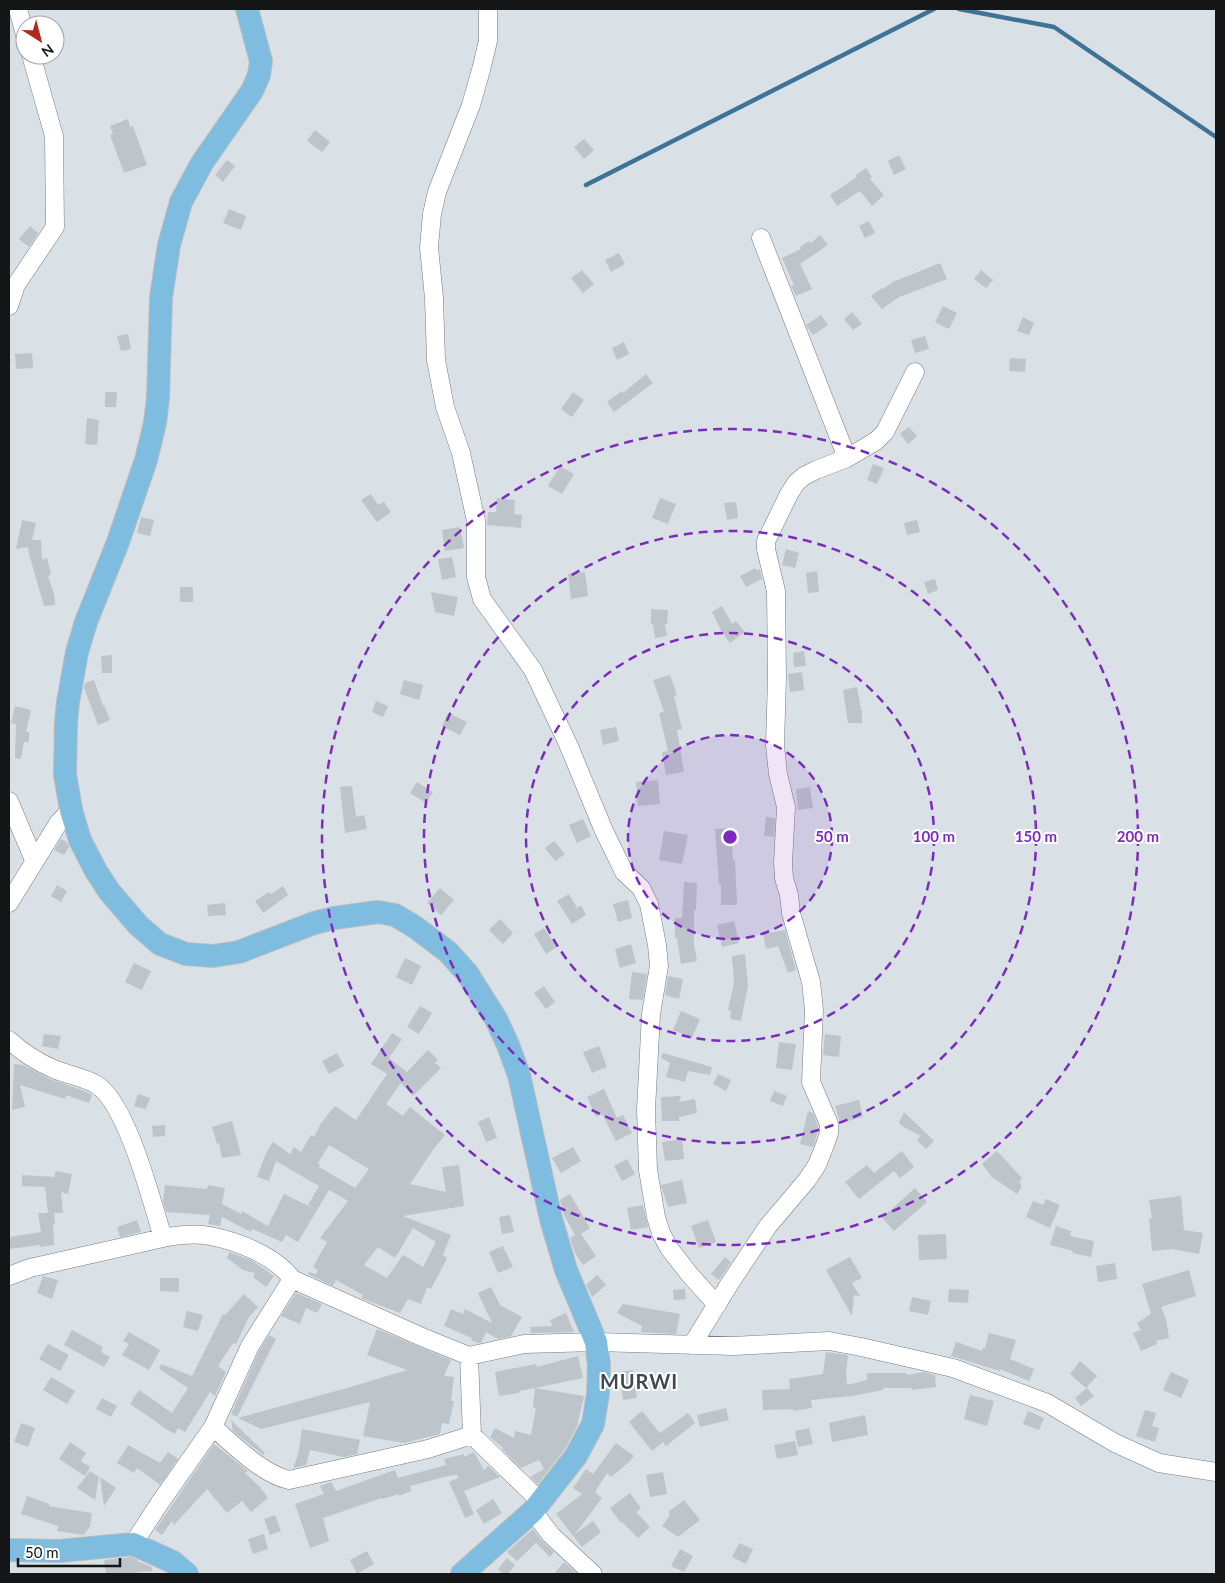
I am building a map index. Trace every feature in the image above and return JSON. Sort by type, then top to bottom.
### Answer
[{"type":"main road","points":[[247,9],[261,61],[259,75],[252,92],[202,163],[181,202],[169,244],[161,297],[158,398],[155,423],[146,460],[118,542],[86,622],[77,652],[68,702],[65,774],[71,810],[80,840],[96,871],[109,891],[138,925],[160,944],[186,954],[213,956],[239,952],[314,923],[334,918],[378,912],[395,915],[415,927],[448,952],[478,988],[496,1019],[519,1075],[551,1219],[566,1270],[596,1342],[599,1365],[598,1394],[593,1424],[576,1456],[537,1506],[462,1574]]},
{"type":"main road","points":[[9,1550],[59,1551],[133,1544],[172,1562],[187,1574]]},
{"type":"street","points":[[488,9],[488,41],[481,70],[471,105],[437,192],[432,214],[429,247],[434,298],[436,360],[445,407],[461,453],[476,521],[476,577],[482,599],[533,670],[568,744],[604,831],[624,872],[641,888],[649,904],[659,966],[652,1014],[646,1110],[648,1170],[656,1217],[661,1234],[669,1248],[690,1275],[717,1305]]},
{"type":"street","points":[[9,306],[16,285],[55,227],[54,136],[34,65]]},
{"type":"street","points":[[761,238],[847,458]]},
{"type":"street","points":[[692,1345],[768,1226],[807,1180],[825,1145],[828,1133],[828,1124],[811,1082],[814,1010],[811,982],[791,913],[789,895],[784,878],[786,807],[778,774],[775,745],[777,677],[776,591],[766,549],[766,541],[796,483],[804,476],[816,470],[847,458],[876,441],[885,432],[915,372]]},
{"type":"street","points":[[9,801],[34,860]]},
{"type":"street","points":[[9,903],[59,822],[71,810]]},
{"type":"street","points":[[9,1040],[19,1050],[34,1059],[53,1069],[98,1085],[104,1091],[118,1110],[134,1146],[163,1238]]},
{"type":"street","points":[[9,1276],[30,1268],[163,1238],[183,1235],[209,1236],[242,1246],[270,1258],[282,1266],[292,1279],[469,1356],[524,1344],[596,1342],[733,1346],[829,1341],[953,1368],[1046,1403],[1114,1443],[1159,1463],[1216,1472]]},
{"type":"street","points":[[133,1544],[213,1427],[250,1346],[292,1279]]},
{"type":"street","points":[[469,1356],[472,1435],[537,1506],[551,1535],[593,1574]]},
{"type":"street","points":[[213,1427],[266,1471],[278,1478],[288,1480],[428,1449],[472,1435]]},
{"type":"building","points":[[128,119],[130,127],[133,126],[147,165],[124,173],[110,135],[113,134],[110,126]]},
{"type":"building","points":[[315,130],[330,142],[322,152],[307,141]]},
{"type":"building","points":[[584,139],[594,150],[584,159],[574,147]]},
{"type":"building","points":[[899,155],[906,169],[894,175],[888,161]]},
{"type":"building","points":[[227,160],[235,166],[223,182],[215,175]]},
{"type":"building","points":[[866,168],[872,177],[870,179],[884,195],[872,206],[860,191],[837,206],[830,195],[857,177],[856,175]]},
{"type":"building","points":[[229,209],[246,216],[241,230],[223,223]]},
{"type":"building","points":[[869,221],[875,233],[865,238],[859,226]]},
{"type":"building","points":[[30,226],[38,233],[29,247],[19,239]]},
{"type":"building","points":[[820,235],[828,245],[800,264],[812,289],[796,296],[791,286],[794,285],[782,258],[801,249],[800,247],[809,241],[811,243]]},
{"type":"building","points":[[619,253],[625,264],[611,272],[605,260]]},
{"type":"building","points":[[940,263],[947,279],[899,297],[882,309],[871,296],[893,282]]},
{"type":"building","points":[[582,270],[594,284],[583,293],[571,278]]},
{"type":"building","points":[[981,270],[993,280],[986,288],[974,279]]},
{"type":"building","points":[[943,306],[957,313],[949,329],[935,322]]},
{"type":"building","points":[[852,312],[862,324],[853,330],[844,319]]},
{"type":"building","points":[[821,315],[828,325],[813,335],[806,325]]},
{"type":"building","points":[[1023,317],[1034,323],[1029,335],[1017,331]]},
{"type":"building","points":[[128,334],[131,349],[121,351],[117,336]]},
{"type":"building","points":[[925,336],[929,349],[915,353],[911,340]]},
{"type":"building","points":[[624,342],[629,354],[617,360],[612,348]]},
{"type":"building","points":[[32,353],[33,368],[16,369],[15,354]]},
{"type":"building","points":[[1010,358],[1026,359],[1025,372],[1009,371]]},
{"type":"building","points":[[646,374],[653,383],[614,412],[607,402],[622,391],[623,393]]},
{"type":"building","points":[[105,392],[117,392],[116,407],[105,407]]},
{"type":"building","points":[[573,392],[584,400],[572,417],[561,409]]},
{"type":"building","points":[[87,418],[99,420],[97,445],[85,444]]},
{"type":"building","points":[[909,427],[917,436],[908,444],[900,434]]},
{"type":"building","points":[[873,464],[884,468],[877,484],[867,480]]},
{"type":"building","points":[[560,466],[574,474],[562,494],[548,486]]},
{"type":"building","points":[[371,494],[378,505],[384,502],[391,512],[377,522],[361,500]]},
{"type":"building","points":[[497,498],[515,500],[514,514],[522,515],[521,528],[487,525],[488,512],[496,512]]},
{"type":"building","points":[[660,498],[676,504],[668,524],[652,518]]},
{"type":"building","points":[[736,502],[738,518],[727,520],[724,503]]},
{"type":"building","points":[[141,517],[154,520],[150,536],[137,533]]},
{"type":"building","points":[[22,520],[36,523],[32,540],[41,540],[42,560],[47,558],[51,574],[48,576],[54,594],[55,605],[44,606],[28,547],[16,549]]},
{"type":"building","points":[[917,520],[920,532],[907,535],[904,523]]},
{"type":"building","points":[[460,527],[464,548],[445,551],[442,530]]},
{"type":"building","points":[[786,549],[799,553],[795,568],[782,565]]},
{"type":"building","points":[[452,557],[456,577],[442,580],[438,559]]},
{"type":"building","points":[[755,568],[756,570],[760,569],[762,579],[746,587],[740,576]]},
{"type":"building","points":[[817,571],[819,592],[808,593],[806,573]]},
{"type":"building","points":[[585,572],[588,596],[571,599],[568,574]]},
{"type":"building","points":[[935,579],[938,590],[928,594],[924,582]]},
{"type":"building","points":[[180,587],[193,587],[193,602],[180,602]]},
{"type":"building","points":[[431,592],[458,597],[454,616],[435,612]]},
{"type":"building","points":[[722,606],[732,624],[736,621],[745,632],[730,643],[712,612]]},
{"type":"building","points":[[651,609],[668,610],[667,624],[665,624],[667,636],[655,638],[653,624],[651,624]]},
{"type":"building","points":[[804,651],[806,666],[794,667],[793,653]]},
{"type":"building","points":[[112,655],[112,673],[102,673],[101,656]]},
{"type":"building","points":[[802,672],[804,690],[790,692],[788,674]]},
{"type":"building","points":[[670,675],[677,695],[674,696],[682,729],[677,730],[684,772],[666,775],[662,752],[668,751],[659,713],[664,712],[653,680]]},
{"type":"building","points":[[94,680],[110,720],[98,725],[84,688],[85,683]]},
{"type":"building","points":[[404,680],[423,685],[419,700],[400,694]]},
{"type":"building","points":[[857,687],[862,710],[862,723],[848,723],[843,690]]},
{"type":"building","points":[[376,701],[388,706],[383,717],[372,712]]},
{"type":"building","points":[[15,706],[31,710],[26,732],[29,732],[29,742],[24,742],[21,759],[15,758],[16,724],[11,723]]},
{"type":"building","points":[[448,713],[467,722],[460,735],[442,726]]},
{"type":"building","points":[[616,727],[619,741],[603,745],[600,730]]},
{"type":"building","points":[[658,780],[660,804],[638,806],[636,782]]},
{"type":"building","points":[[417,782],[433,792],[426,803],[410,793]]},
{"type":"building","points":[[352,786],[356,817],[364,815],[367,829],[345,833],[340,787]]},
{"type":"building","points":[[810,787],[813,808],[798,810],[796,789]]},
{"type":"building","points":[[766,817],[775,818],[774,837],[764,836]]},
{"type":"building","points":[[583,819],[591,836],[577,843],[569,825]]},
{"type":"building","points":[[731,828],[733,860],[735,860],[737,905],[721,905],[721,885],[719,885],[715,829]]},
{"type":"building","points":[[664,831],[688,835],[682,864],[659,860]]},
{"type":"building","points":[[61,839],[67,842],[69,847],[64,855],[54,850]]},
{"type":"building","points":[[554,841],[565,854],[555,861],[545,848]]},
{"type":"building","points":[[684,882],[697,883],[696,910],[694,910],[694,945],[697,961],[681,964],[677,938],[675,938],[675,918],[682,918]]},
{"type":"building","points":[[57,885],[67,891],[61,902],[51,896]]},
{"type":"building","points":[[283,886],[288,895],[263,913],[255,901]]},
{"type":"building","points":[[440,888],[454,900],[441,915],[427,903]]},
{"type":"building","points":[[569,894],[577,908],[581,905],[586,915],[572,924],[557,901]]},
{"type":"building","points":[[628,900],[632,918],[618,922],[613,904]]},
{"type":"building","points":[[225,903],[226,915],[208,916],[207,905]]},
{"type":"building","points":[[500,919],[513,933],[503,944],[489,930]]},
{"type":"building","points":[[734,921],[739,943],[722,947],[717,925]]},
{"type":"building","points":[[544,928],[557,947],[546,954],[534,934]]},
{"type":"building","points":[[785,930],[796,970],[788,973],[778,946],[766,949],[763,934]]},
{"type":"building","points":[[631,944],[636,963],[620,968],[615,949]]},
{"type":"building","points":[[745,954],[748,986],[741,1021],[730,1019],[731,1011],[728,1010],[734,983],[732,956]]},
{"type":"building","points":[[405,958],[421,966],[412,985],[396,977]]},
{"type":"building","points":[[134,963],[151,971],[142,990],[125,982]]},
{"type":"building","points":[[632,972],[647,974],[643,1000],[629,999]]},
{"type":"building","points":[[668,976],[683,979],[679,999],[665,995]]},
{"type":"building","points":[[544,986],[555,1002],[546,1009],[534,993]]},
{"type":"building","points":[[420,1006],[432,1013],[419,1034],[407,1027]]},
{"type":"building","points":[[681,1011],[700,1019],[692,1038],[673,1030]]},
{"type":"building","points":[[392,1033],[402,1039],[389,1058],[407,1072],[428,1050],[438,1060],[435,1063],[441,1068],[413,1096],[401,1083],[386,1104],[403,1116],[410,1107],[445,1135],[410,1184],[446,1192],[442,1167],[459,1165],[464,1206],[403,1216],[451,1235],[443,1255],[447,1258],[431,1289],[427,1287],[421,1304],[408,1299],[400,1313],[361,1298],[363,1295],[336,1280],[333,1286],[308,1274],[309,1272],[316,1274],[318,1270],[313,1267],[327,1242],[320,1238],[348,1201],[329,1190],[317,1210],[308,1205],[319,1186],[276,1161],[269,1181],[257,1177],[266,1153],[273,1142],[290,1154],[294,1147],[301,1152],[311,1135],[314,1137],[321,1123],[335,1106],[356,1120],[387,1074],[371,1064]],"holes":[[[329,1145],[369,1169],[355,1188],[319,1167],[318,1163]],[[413,1228],[436,1242],[423,1267],[403,1255],[387,1278],[364,1265],[378,1247],[395,1258]]]},
{"type":"building","points":[[44,1034],[61,1036],[58,1049],[42,1046]]},
{"type":"building","points":[[825,1034],[841,1036],[839,1057],[823,1055]]},
{"type":"building","points":[[779,1042],[796,1044],[792,1070],[776,1068]]},
{"type":"building","points":[[599,1046],[607,1067],[592,1073],[583,1052]]},
{"type":"building","points":[[337,1053],[344,1066],[329,1074],[322,1061]]},
{"type":"building","points":[[663,1053],[712,1067],[710,1075],[688,1071],[685,1082],[666,1077],[670,1063],[661,1058]]},
{"type":"building","points":[[14,1064],[23,1065],[50,1079],[87,1092],[92,1095],[89,1103],[66,1095],[65,1099],[20,1085],[25,1107],[12,1110]]},
{"type":"building","points":[[718,1074],[731,1080],[726,1091],[713,1084]]},
{"type":"building","points":[[604,1089],[617,1118],[623,1115],[632,1133],[616,1141],[602,1114],[596,1117],[587,1097]]},
{"type":"building","points":[[774,1091],[787,1096],[783,1106],[770,1101]]},
{"type":"building","points":[[138,1094],[150,1098],[146,1109],[134,1106]]},
{"type":"building","points":[[681,1096],[679,1102],[695,1099],[697,1113],[679,1117],[679,1121],[662,1121],[661,1097]]},
{"type":"building","points":[[859,1100],[863,1117],[840,1123],[835,1106]]},
{"type":"building","points":[[808,1111],[813,1113],[818,1126],[813,1147],[800,1144]]},
{"type":"building","points":[[904,1112],[934,1141],[926,1149],[917,1140],[921,1136],[899,1123]]},
{"type":"building","points":[[489,1117],[497,1138],[486,1142],[478,1122]]},
{"type":"building","points":[[232,1121],[241,1155],[222,1158],[219,1143],[217,1144],[212,1127]]},
{"type":"building","points":[[165,1125],[165,1136],[153,1137],[152,1126]]},
{"type":"building","points":[[682,1139],[684,1159],[665,1161],[662,1142]]},
{"type":"building","points":[[573,1147],[581,1161],[561,1173],[552,1158]]},
{"type":"building","points":[[902,1151],[914,1167],[900,1178],[894,1171],[859,1199],[845,1182],[867,1165],[874,1173]]},
{"type":"building","points":[[997,1151],[1022,1178],[1019,1183],[1021,1188],[1017,1194],[992,1177],[982,1164]]},
{"type":"building","points":[[627,1159],[635,1174],[622,1181],[614,1166]]},
{"type":"building","points":[[56,1171],[72,1174],[68,1194],[61,1192],[63,1213],[54,1213],[54,1245],[9,1249],[9,1237],[41,1232],[38,1213],[48,1213],[45,1187],[22,1186],[22,1175],[54,1177]]},
{"type":"building","points":[[682,1180],[687,1203],[668,1207],[661,1185]]},
{"type":"building","points":[[165,1185],[207,1189],[208,1185],[225,1188],[222,1204],[241,1214],[242,1211],[268,1226],[284,1194],[317,1210],[298,1242],[286,1235],[282,1242],[252,1229],[251,1232],[222,1217],[220,1226],[208,1224],[210,1215],[166,1212],[163,1201]]},
{"type":"building","points":[[915,1188],[927,1202],[894,1231],[882,1218]]},
{"type":"building","points":[[570,1194],[590,1228],[581,1234],[596,1256],[583,1265],[575,1253],[570,1238],[575,1235],[564,1215],[560,1200]]},
{"type":"building","points":[[1181,1196],[1184,1230],[1203,1233],[1199,1254],[1172,1249],[1152,1251],[1149,1218],[1152,1218],[1149,1200]]},
{"type":"building","points":[[1046,1199],[1060,1205],[1050,1228],[1026,1217],[1033,1201],[1043,1205]]},
{"type":"building","points":[[643,1205],[648,1227],[631,1230],[627,1208]]},
{"type":"building","points":[[510,1215],[514,1232],[502,1234],[499,1217]]},
{"type":"building","points":[[137,1220],[141,1232],[120,1237],[117,1227]]},
{"type":"building","points":[[708,1220],[716,1242],[699,1248],[691,1226]]},
{"type":"building","points":[[1056,1226],[1071,1231],[1070,1236],[1094,1241],[1091,1257],[1050,1245]]},
{"type":"building","points":[[946,1234],[947,1259],[919,1260],[918,1235]]},
{"type":"building","points":[[503,1246],[513,1267],[498,1273],[489,1252]]},
{"type":"building","points":[[229,1252],[251,1260],[274,1276],[266,1287],[253,1277],[255,1273],[243,1270],[227,1258]]},
{"type":"building","points":[[725,1257],[731,1262],[719,1280],[711,1274]]},
{"type":"building","points":[[850,1257],[862,1278],[852,1283],[860,1296],[854,1295],[852,1316],[826,1270]]},
{"type":"building","points":[[1115,1263],[1117,1279],[1098,1282],[1096,1266]]},
{"type":"building","points":[[1189,1270],[1196,1296],[1161,1307],[1166,1319],[1169,1338],[1156,1341],[1157,1344],[1141,1351],[1133,1333],[1141,1330],[1137,1323],[1151,1314],[1142,1284]]},
{"type":"building","points":[[597,1275],[606,1285],[592,1297],[586,1285]]},
{"type":"building","points":[[43,1276],[58,1280],[52,1299],[37,1293]]},
{"type":"building","points":[[160,1278],[179,1278],[179,1292],[160,1291]]},
{"type":"building","points":[[491,1287],[500,1305],[522,1317],[511,1336],[498,1339],[486,1332],[481,1343],[478,1343],[471,1340],[472,1338],[444,1326],[451,1309],[463,1314],[465,1309],[492,1323],[478,1293]]},
{"type":"building","points":[[685,1289],[686,1299],[674,1300],[673,1290]]},
{"type":"building","points":[[949,1289],[969,1290],[968,1303],[948,1302]]},
{"type":"building","points":[[296,1293],[322,1304],[317,1313],[306,1308],[300,1324],[281,1316]]},
{"type":"building","points":[[244,1294],[258,1307],[249,1317],[236,1344],[233,1343],[218,1366],[226,1372],[215,1396],[210,1392],[185,1432],[178,1428],[175,1434],[130,1404],[139,1390],[172,1413],[188,1388],[159,1369],[161,1364],[192,1376],[223,1314],[225,1315]]},
{"type":"building","points":[[912,1297],[931,1301],[928,1315],[909,1311]]},
{"type":"building","points":[[623,1304],[680,1314],[676,1334],[641,1332],[642,1326],[617,1313]]},
{"type":"building","points":[[187,1311],[203,1315],[198,1331],[183,1327]]},
{"type":"building","points":[[566,1313],[574,1332],[531,1333],[530,1327],[553,1326],[550,1320]]},
{"type":"building","points":[[377,1329],[451,1360],[444,1376],[454,1377],[451,1401],[454,1401],[449,1424],[442,1423],[440,1434],[404,1443],[363,1436],[370,1402],[261,1429],[238,1418],[407,1370],[367,1355]]},
{"type":"building","points":[[72,1330],[103,1347],[101,1352],[110,1357],[104,1367],[64,1345]]},
{"type":"building","points":[[129,1332],[160,1350],[149,1370],[122,1355],[129,1344],[123,1341]]},
{"type":"building","points":[[989,1333],[1016,1340],[1010,1359],[1034,1369],[1029,1381],[1000,1369],[1000,1371],[951,1356],[956,1342],[982,1351],[985,1348]]},
{"type":"building","points":[[269,1335],[276,1339],[237,1417],[231,1414],[259,1351]]},
{"type":"building","points":[[48,1344],[69,1355],[60,1371],[39,1359]]},
{"type":"building","points":[[826,1352],[848,1355],[847,1385],[867,1380],[867,1373],[906,1373],[907,1375],[924,1372],[935,1375],[936,1387],[912,1390],[911,1388],[883,1388],[883,1390],[852,1396],[811,1400],[812,1408],[793,1411],[793,1409],[763,1410],[762,1390],[790,1389],[789,1379],[823,1374]]},
{"type":"building","points":[[578,1356],[583,1378],[519,1391],[519,1393],[499,1396],[495,1372],[536,1364],[537,1367]]},
{"type":"building","points":[[1080,1361],[1097,1376],[1086,1388],[1070,1374]]},
{"type":"building","points":[[633,1370],[637,1398],[623,1400],[619,1372]]},
{"type":"building","points":[[1171,1372],[1189,1380],[1181,1398],[1163,1390]]},
{"type":"building","points":[[51,1377],[75,1391],[67,1404],[43,1390]]},
{"type":"building","points":[[535,1388],[584,1396],[577,1427],[565,1449],[538,1484],[530,1477],[544,1469],[539,1460],[521,1468],[490,1437],[495,1428],[514,1438],[515,1431],[531,1435],[536,1408],[533,1408]]},
{"type":"building","points":[[1087,1388],[1094,1396],[1081,1406],[1075,1398]]},
{"type":"building","points":[[970,1395],[994,1401],[987,1426],[964,1419]]},
{"type":"building","points":[[102,1398],[117,1406],[111,1417],[96,1409]]},
{"type":"building","points":[[726,1408],[729,1420],[700,1427],[697,1415]]},
{"type":"building","points":[[1145,1410],[1156,1413],[1152,1426],[1159,1428],[1155,1442],[1136,1436]]},
{"type":"building","points":[[642,1411],[660,1433],[688,1413],[695,1423],[666,1446],[663,1442],[652,1451],[629,1422]]},
{"type":"building","points":[[1028,1411],[1044,1418],[1039,1430],[1023,1424]]},
{"type":"building","points":[[865,1415],[868,1435],[832,1442],[829,1423]]},
{"type":"building","points":[[231,1420],[265,1453],[263,1455],[233,1431]]},
{"type":"building","points":[[21,1423],[35,1428],[28,1447],[14,1442]]},
{"type":"building","points":[[809,1428],[813,1444],[798,1447],[795,1431]]},
{"type":"building","points":[[302,1429],[360,1440],[357,1454],[344,1457],[310,1450],[306,1465],[293,1468],[298,1455]]},
{"type":"building","points":[[795,1441],[798,1455],[777,1459],[774,1445]]},
{"type":"building","points":[[70,1442],[86,1453],[81,1461],[90,1467],[85,1476],[59,1459]]},
{"type":"building","points":[[616,1443],[634,1456],[611,1477],[607,1473],[595,1492],[602,1498],[575,1534],[593,1521],[601,1532],[582,1547],[556,1514],[582,1494],[573,1488],[586,1469],[593,1474]]},
{"type":"building","points":[[214,1444],[248,1471],[245,1473],[260,1487],[268,1498],[251,1512],[242,1501],[227,1513],[207,1489],[174,1525],[172,1521],[162,1535],[155,1530]]},
{"type":"building","points":[[128,1445],[160,1463],[168,1452],[178,1459],[160,1485],[137,1468],[134,1473],[117,1463]]},
{"type":"building","points":[[474,1452],[484,1470],[488,1466],[500,1477],[464,1491],[474,1514],[465,1518],[449,1482],[458,1478],[461,1485],[457,1475],[448,1476],[410,1486],[411,1491],[399,1496],[399,1494],[382,1498],[323,1518],[329,1541],[310,1548],[295,1504],[324,1494],[320,1486],[331,1482],[336,1491],[395,1470],[398,1478],[446,1465],[444,1459],[464,1454],[464,1457]]},
{"type":"building","points":[[90,1471],[99,1477],[95,1500],[77,1488]]},
{"type":"building","points":[[663,1472],[667,1494],[650,1497],[646,1475]]},
{"type":"building","points":[[100,1477],[116,1488],[104,1506]]},
{"type":"building","points":[[630,1493],[641,1508],[636,1512],[650,1527],[638,1538],[621,1523],[610,1508]]},
{"type":"building","points":[[27,1496],[49,1504],[49,1506],[92,1513],[90,1526],[84,1535],[57,1531],[58,1526],[21,1514]]},
{"type":"building","points":[[493,1499],[502,1513],[484,1524],[476,1510]]},
{"type":"building","points":[[684,1500],[700,1520],[678,1537],[662,1526],[670,1515],[668,1512]]},
{"type":"building","points":[[275,1515],[281,1531],[270,1535],[264,1519]]},
{"type":"building","points":[[533,1529],[554,1552],[550,1557],[536,1543],[517,1561],[507,1552]]},
{"type":"building","points":[[264,1534],[268,1549],[253,1554],[248,1539]]},
{"type":"building","points":[[739,1543],[753,1549],[746,1564],[732,1557]]},
{"type":"building","points":[[680,1549],[693,1556],[684,1572],[671,1566]]},
{"type":"building","points":[[367,1551],[374,1564],[357,1574],[350,1560]]},
{"type":"building","points":[[131,1557],[138,1560],[137,1562],[152,1567],[152,1571],[137,1572],[137,1574],[106,1574],[104,1560]]},
{"type":"building","points":[[507,1558],[515,1565],[508,1574],[503,1574],[498,1569]]},
{"type":"building","points":[[564,1562],[578,1574],[554,1574]]},
{"type":"waterway","points":[[586,185],[934,9]]},
{"type":"waterway","points":[[959,9],[1054,27],[1216,137]]},
{"type":"district","name":"MURWI","points":[[639,1382]]}]
